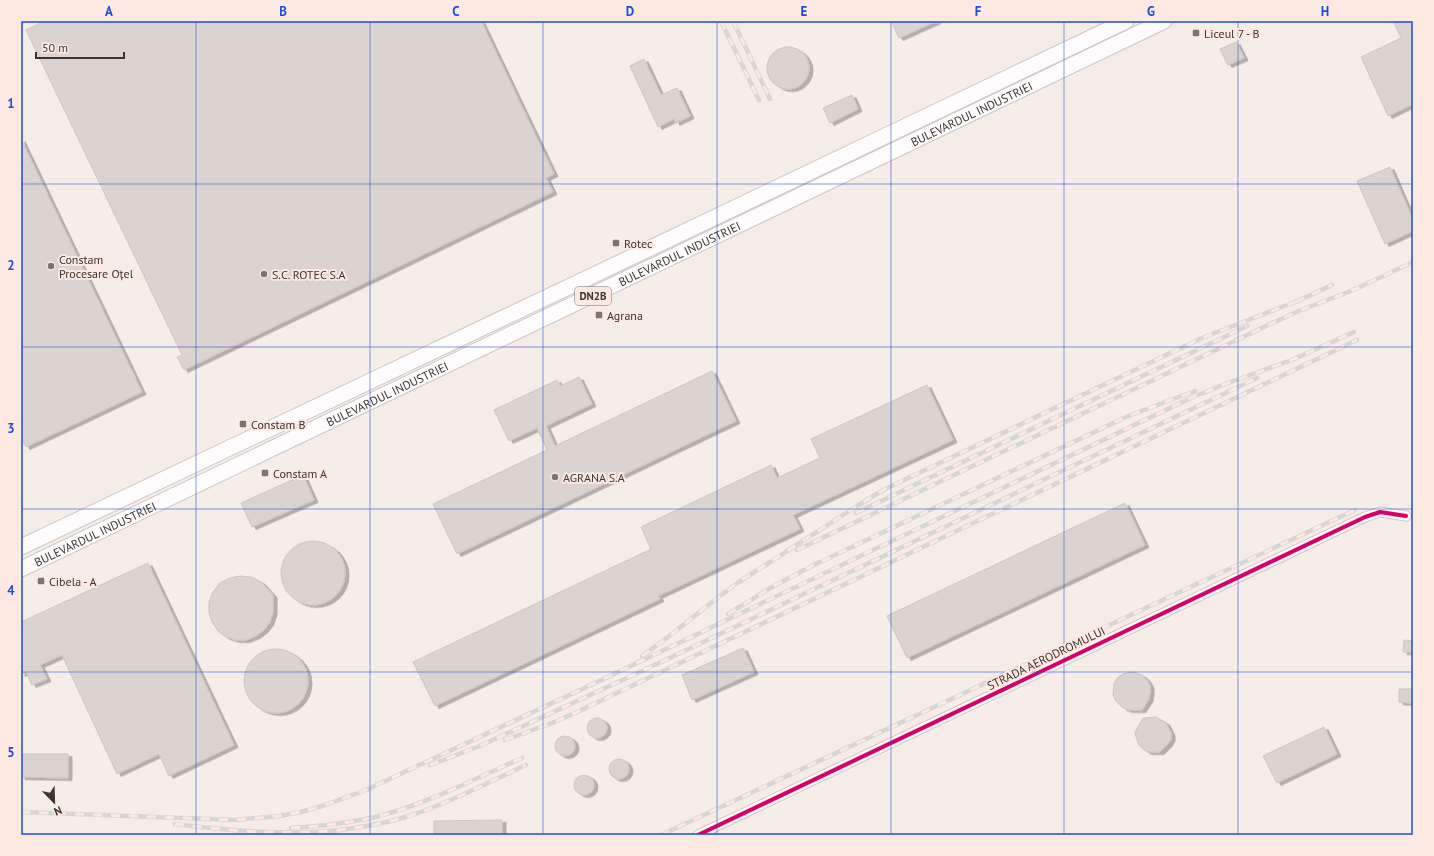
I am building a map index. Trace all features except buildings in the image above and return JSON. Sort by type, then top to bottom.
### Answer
[{"type":"main road","name":"BULEVARDUL INDUSTRIEI","points":[[21,547],[1126,21]]},
{"type":"main road","name":"BULEVARDUL INDUSTRIEI","points":[[21,569],[1164,21]]},
{"type":"street","name":"STRADA AERODROMULUI","points":[[698,835],[1365,517],[1380,512],[1406,516]]},
{"type":"railway","points":[[721,21],[759,100]]},
{"type":"railway","points":[[733,21],[770,99]]},
{"type":"railway","points":[[797,550],[1264,327],[1301,310],[1351,291],[1413,262]]},
{"type":"railway","points":[[1296,302],[1332,285]]},
{"type":"railway","points":[[642,656],[739,582],[885,489],[1202,338],[1300,300]]},
{"type":"railway","points":[[856,513],[1247,326]]},
{"type":"railway","points":[[21,812],[235,820],[279,816],[322,806],[366,790],[595,683],[1193,397],[1292,360],[1354,332]]},
{"type":"railway","points":[[505,740],[575,713],[1357,340]]},
{"type":"railway","points":[[430,765],[482,745],[657,664],[1257,378]]},
{"type":"railway","points":[[728,614],[772,587],[814,565],[1128,416],[1195,391]]},
{"type":"railway","points":[[661,835],[1355,510]]},
{"type":"railway","points":[[291,828],[349,822],[372,818],[401,810],[436,797],[522,758]]},
{"type":"railway","points":[[175,824],[205,828],[266,832],[326,831],[356,828],[386,822],[429,809],[526,765]]},
{"type":"cycle path","points":[[698,835],[1365,517],[1380,512],[1406,516]]},
{"type":"place","name":"Liceul 7 - B","points":[[1196,33]]},
{"type":"place","name":"Rotec","points":[[616,243]]},
{"type":"place","name":"Constam Procesare Oțel","points":[[51,266]]},
{"type":"place","name":"S.C. ROTEC S.A","points":[[264,274]]},
{"type":"place","name":"Agrana","points":[[599,315]]},
{"type":"place","name":"Constam B","points":[[243,424]]},
{"type":"place","name":"Constam A","points":[[265,473]]},
{"type":"place","name":"AGRANA S.A","points":[[555,477]]},
{"type":"place","name":"Cibela - A","points":[[41,581]]}]
